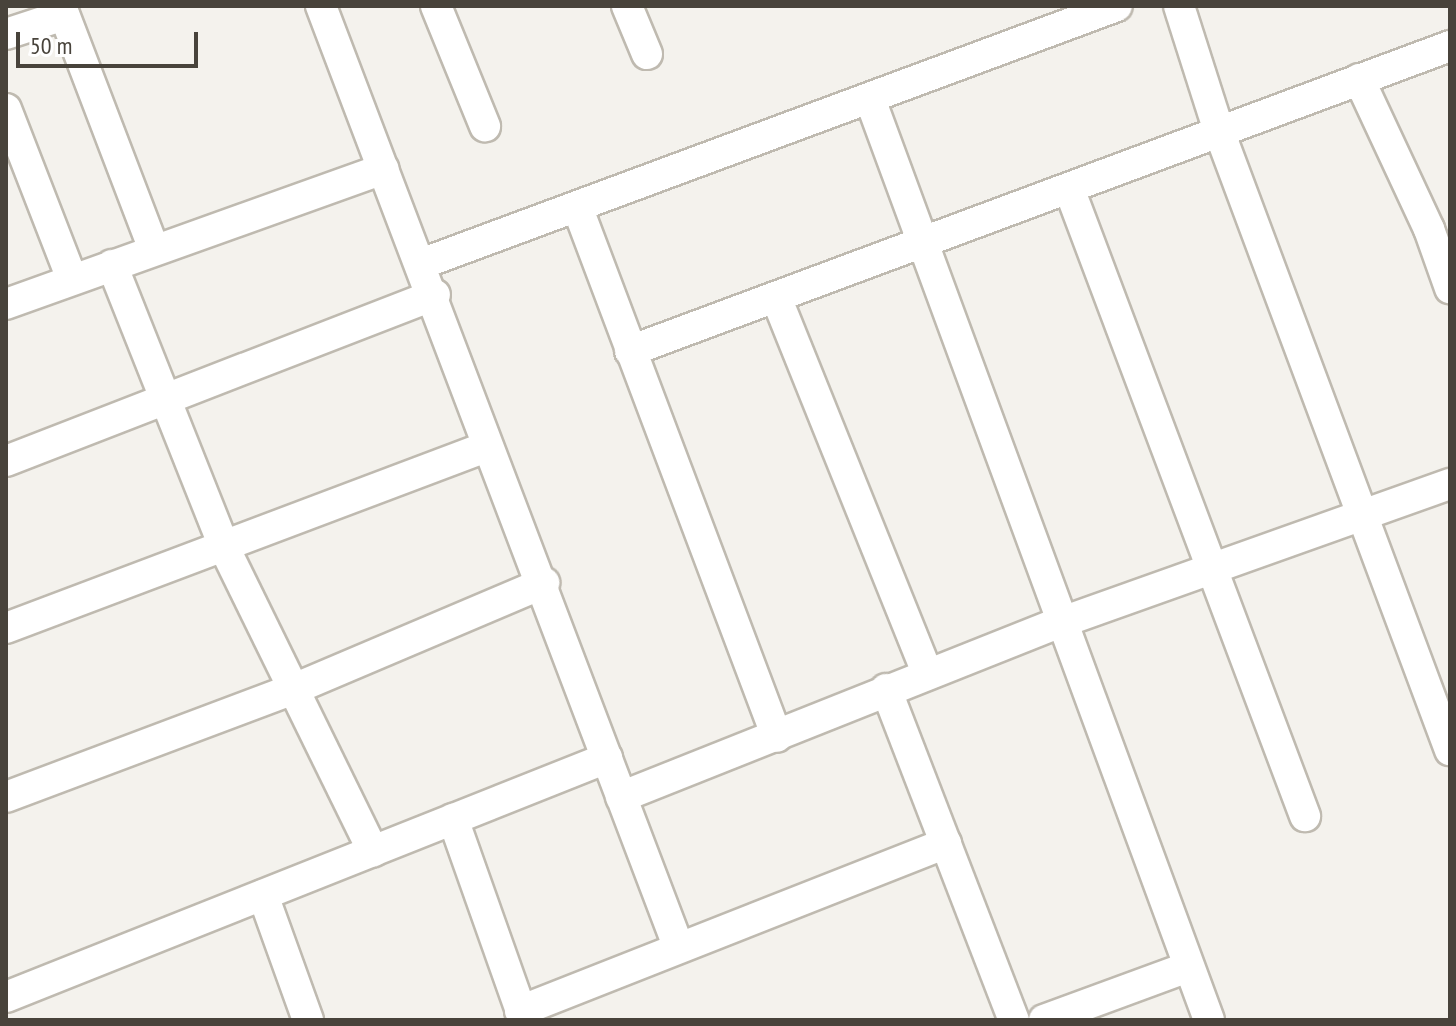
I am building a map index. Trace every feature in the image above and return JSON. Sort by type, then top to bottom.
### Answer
[{"type":"street","points":[[321,6],[435,295],[486,447],[544,583],[678,946]]},
{"type":"street","points":[[436,6],[485,126]]},
{"type":"street","points":[[627,6],[647,54]]},
{"type":"street","points":[[421,264],[578,209],[1117,6]]},
{"type":"street","points":[[1179,6],[1219,131],[1450,750]]},
{"type":"street","points":[[6,34],[62,10],[154,249]]},
{"type":"street","points":[[630,351],[1070,191],[1219,131],[1450,46]]},
{"type":"street","points":[[1359,79],[1440,225],[1450,288]]},
{"type":"street","points":[[870,99],[926,241],[1059,623],[1209,1020]]},
{"type":"street","points":[[6,109],[72,279]]},
{"type":"street","points":[[6,304],[384,169]]},
{"type":"street","points":[[1070,191],[1216,568],[1305,816]]},
{"type":"street","points":[[578,209],[777,737]]},
{"type":"street","points":[[112,265],[224,547],[373,851]]},
{"type":"street","points":[[6,461],[435,295]]},
{"type":"street","points":[[776,297],[927,673]]},
{"type":"street","points":[[6,628],[486,447]]},
{"type":"street","points":[[621,797],[777,737],[886,689],[1059,623],[1450,484]]},
{"type":"street","points":[[6,797],[294,689],[544,583]]},
{"type":"street","points":[[886,689],[1014,1020]]},
{"type":"street","points":[[6,997],[607,758]]},
{"type":"street","points":[[453,819],[522,1015],[678,946],[946,843]]},
{"type":"street","points":[[263,895],[308,1020]]},
{"type":"street","points":[[1044,1020],[1188,967]]}]
